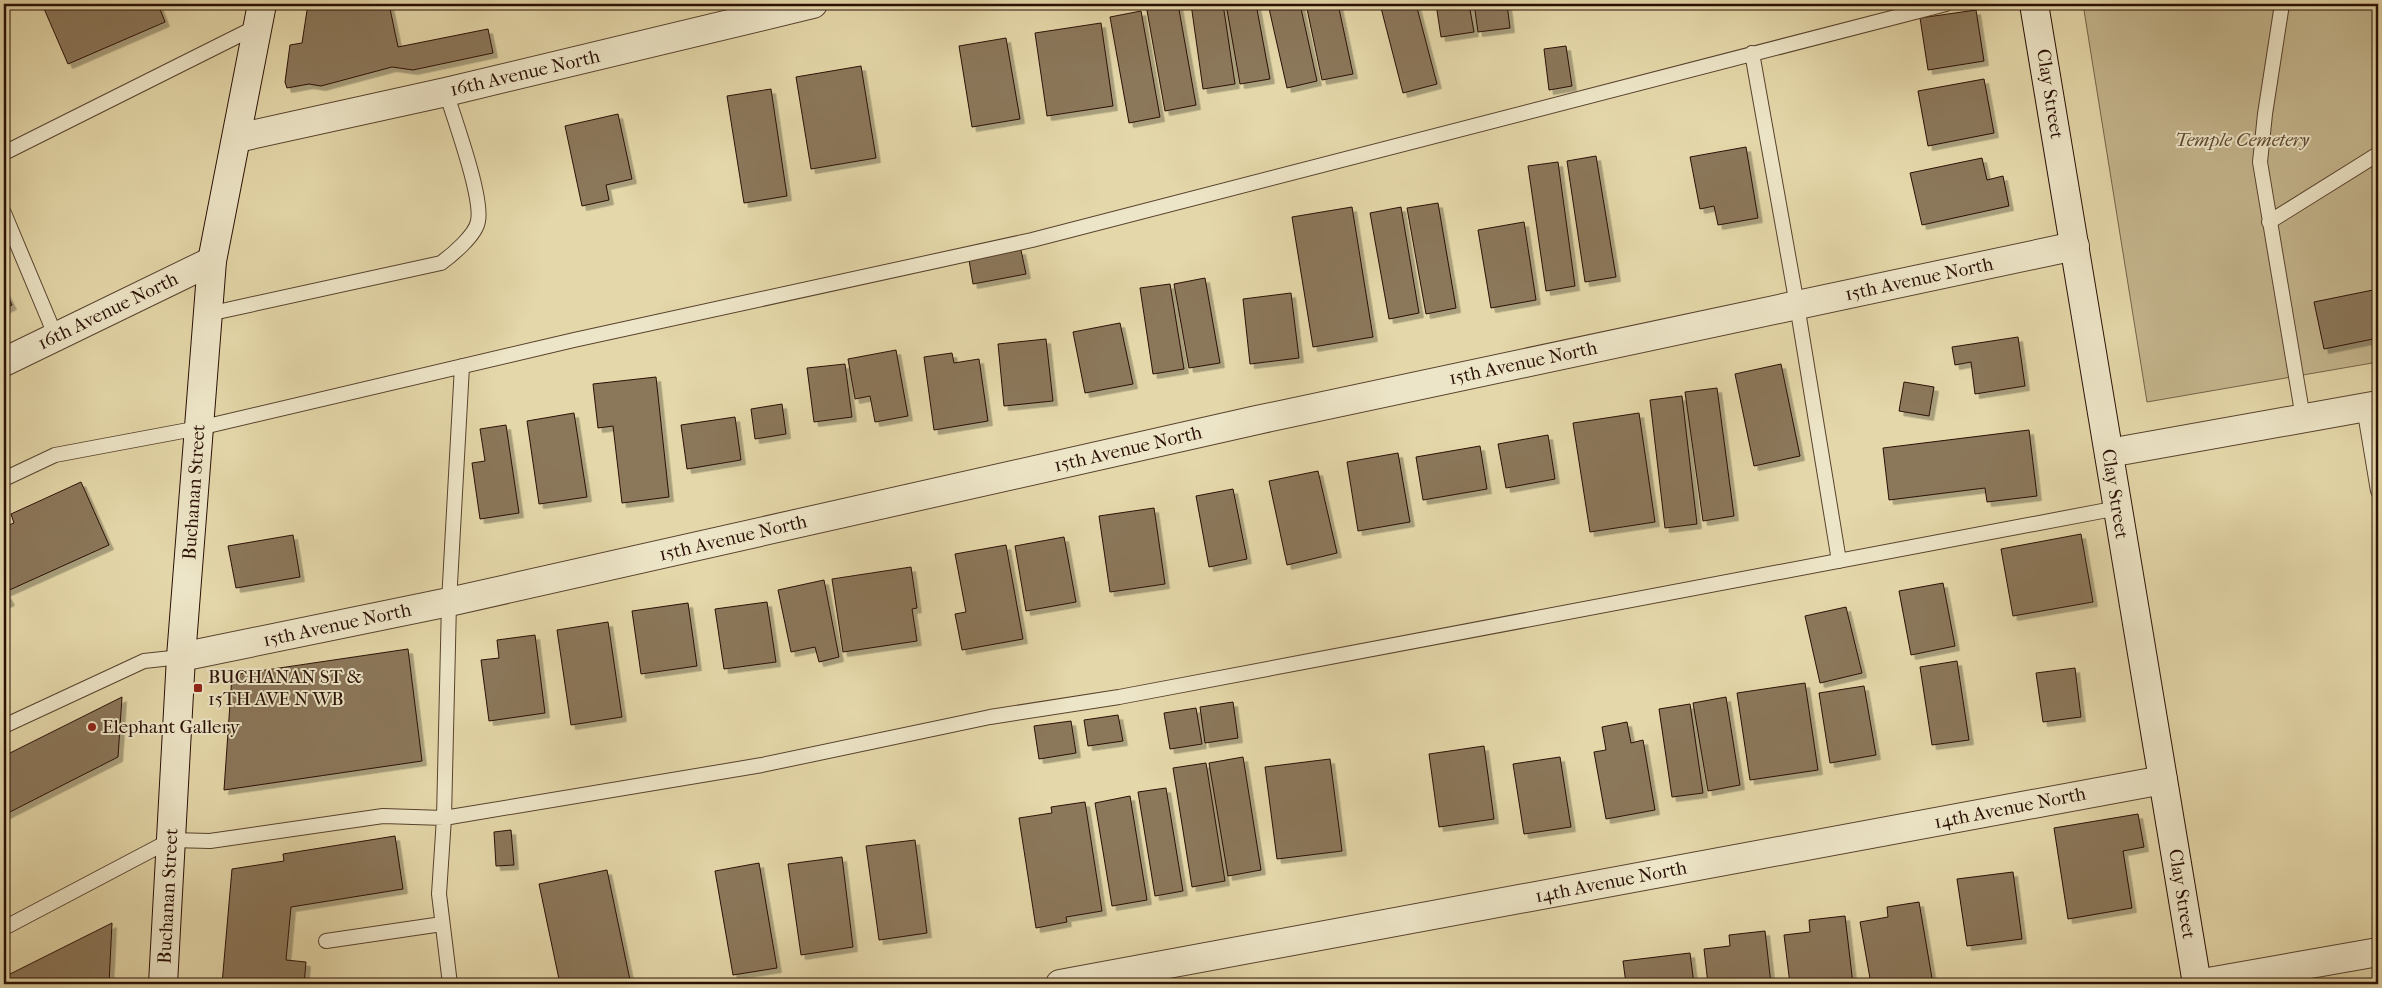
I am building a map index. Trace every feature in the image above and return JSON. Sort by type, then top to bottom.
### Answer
[{"type":"street","name":"16th Avenue North","points":[[237,138],[446,92],[813,4]]},
{"type":"street","name":"Clay Street","points":[[2034,4],[2197,984]]},
{"type":"street","name":"Buchanan Street","points":[[163,984],[181,657],[212,261],[260,14]]},
{"type":"street","name":"15th Avenue North","points":[[181,657],[449,602],[1248,422],[2075,246]]},
{"type":"street","name":"16th Avenue North","points":[[4,362],[212,261]]},
{"type":"street","points":[[2109,454],[2371,406]]},
{"type":"street","name":"14th Avenue North","points":[[1060,984],[2163,780]]},
{"type":"street","points":[[2197,984],[2378,952]]},
{"type":"lane","points":[[4,479],[54,455],[199,428],[462,366],[1032,240],[1946,4]]},
{"type":"lane","points":[[2282,4],[2265,114],[2260,162],[2303,418]]},
{"type":"lane","points":[[4,153],[260,14]]},
{"type":"lane","points":[[1752,54],[1797,305],[1839,561]]},
{"type":"lane","points":[[208,314],[441,264],[460,249],[478,222],[475,189],[446,92]]},
{"type":"lane","points":[[2269,222],[2378,154]]},
{"type":"lane","points":[[4,213],[56,337]]},
{"type":"lane","points":[[450,984],[439,894],[444,818],[449,602],[462,366]]},
{"type":"lane","points":[[2371,406],[2378,491]]},
{"type":"lane","points":[[4,928],[171,840],[210,841],[383,816],[444,818],[762,764],[990,718],[1119,696],[2118,508]]},
{"type":"lane","points":[[4,726],[144,661],[181,657]]},
{"type":"lane","points":[[326,941],[442,924]]},
{"type":"green space","name":"Temple Cemetery","points":[[2083,4],[2378,4],[2378,362],[2147,402]]},
{"type":"building","points":[[42,4],[158,4],[165,22],[68,64]]},
{"type":"building","points":[[308,4],[389,4],[398,47],[488,29],[493,53],[413,70],[392,67],[321,86],[309,84],[287,88],[285,82],[290,45],[302,43]]},
{"type":"building","points":[[1178,4],[1196,105],[1165,111],[1146,5]]},
{"type":"building","points":[[1191,4],[1223,4],[1235,84],[1203,89]]},
{"type":"building","points":[[1226,4],[1256,4],[1270,79],[1240,84]]},
{"type":"building","points":[[1268,4],[1300,4],[1317,81],[1287,88]]},
{"type":"building","points":[[1306,4],[1338,4],[1353,74],[1322,80]]},
{"type":"building","points":[[1380,4],[1416,4],[1437,84],[1403,93]]},
{"type":"building","points":[[1436,4],[1469,4],[1474,32],[1441,37]]},
{"type":"building","points":[[1474,4],[1507,4],[1510,28],[1478,32]]},
{"type":"building","points":[[1976,10],[1984,61],[1928,70],[1920,18]]},
{"type":"building","points":[[1141,11],[1160,117],[1129,123],[1110,17]]},
{"type":"building","points":[[1101,23],[1113,106],[1047,116],[1035,33]]},
{"type":"building","points":[[1006,38],[1020,119],[972,127],[959,46]]},
{"type":"building","points":[[1566,46],[1572,86],[1549,90],[1544,49]]},
{"type":"building","points":[[861,66],[876,158],[811,169],[796,77]]},
{"type":"building","points":[[1984,79],[1994,133],[1928,146],[1918,91]]},
{"type":"building","points":[[771,89],[787,196],[744,203],[727,96]]},
{"type":"building","points":[[618,114],[632,179],[606,185],[609,200],[582,206],[565,126]]},
{"type":"building","points":[[1746,147],[1758,218],[1718,225],[1714,206],[1700,209],[1690,157]]},
{"type":"building","points":[[1596,156],[1616,277],[1585,282],[1567,161]]},
{"type":"building","points":[[1982,158],[1987,180],[2003,176],[2009,206],[1922,225],[1910,173]]},
{"type":"building","points":[[1558,162],[1575,286],[1546,291],[1528,166]]},
{"type":"building","points":[[1438,203],[1456,308],[1426,314],[1407,208]]},
{"type":"building","points":[[1352,207],[1373,337],[1313,347],[1292,217]]},
{"type":"building","points":[[1401,207],[1419,313],[1389,319],[1370,213]]},
{"type":"building","points":[[1524,222],[1536,300],[1491,308],[1478,230]]},
{"type":"building","points":[[1021,250],[1026,274],[973,284],[969,260]]},
{"type":"building","points":[[1205,278],[1220,363],[1189,368],[1174,284]]},
{"type":"building","points":[[1170,284],[1184,369],[1153,374],[1140,288]]},
{"type":"building","points":[[4,289],[12,305],[4,309]]},
{"type":"building","points":[[2378,289],[2378,338],[2324,349],[2314,302]]},
{"type":"building","points":[[1291,293],[1299,358],[1250,364],[1243,299]]},
{"type":"building","points":[[1120,323],[1133,384],[1085,393],[1073,332]]},
{"type":"building","points":[[2018,337],[2025,386],[1975,394],[1971,362],[1955,365],[1952,347]]},
{"type":"building","points":[[1046,339],[1053,401],[1004,406],[998,344]]},
{"type":"building","points":[[896,350],[908,416],[875,422],[870,396],[855,399],[848,359]]},
{"type":"building","points":[[952,353],[954,363],[979,359],[988,421],[934,430],[924,357]]},
{"type":"building","points":[[845,364],[852,417],[814,422],[807,368]]},
{"type":"building","points":[[1781,364],[1800,456],[1754,466],[1735,374]]},
{"type":"building","points":[[656,377],[669,497],[622,503],[613,426],[598,428],[593,384]]},
{"type":"building","points":[[1904,382],[1934,387],[1929,416],[1899,411]]},
{"type":"building","points":[[1717,388],[1734,516],[1703,521],[1685,392]]},
{"type":"building","points":[[1682,396],[1697,524],[1665,528],[1650,400]]},
{"type":"building","points":[[782,404],[786,434],[755,439],[751,409]]},
{"type":"building","points":[[574,413],[587,497],[539,504],[527,421]]},
{"type":"building","points":[[1639,413],[1655,522],[1590,532],[1573,423]]},
{"type":"building","points":[[735,417],[741,460],[687,469],[681,425]]},
{"type":"building","points":[[506,425],[519,513],[480,519],[472,463],[485,461],[480,429]]},
{"type":"building","points":[[2029,430],[2037,496],[1987,502],[1985,488],[1889,500],[1883,448]]},
{"type":"building","points":[[1548,435],[1555,479],[1506,488],[1498,444]]},
{"type":"building","points":[[1480,446],[1487,489],[1423,500],[1416,457]]},
{"type":"building","points":[[1398,453],[1410,522],[1358,531],[1347,462]]},
{"type":"building","points":[[1318,471],[1337,553],[1287,565],[1269,481]]},
{"type":"building","points":[[81,482],[109,545],[5,592],[10,601],[4,604],[4,527],[14,523],[11,514]]},
{"type":"building","points":[[1233,489],[1247,559],[1209,567],[1196,496]]},
{"type":"building","points":[[1154,508],[1165,584],[1110,592],[1099,516]]},
{"type":"building","points":[[2081,534],[2093,602],[2013,616],[2001,549]]},
{"type":"building","points":[[293,535],[300,577],[236,588],[228,546]]},
{"type":"building","points":[[1064,537],[1076,602],[1026,611],[1015,546]]},
{"type":"building","points":[[1006,545],[1023,639],[962,650],[955,614],[966,612],[955,554]]},
{"type":"building","points":[[911,567],[917,608],[912,609],[917,641],[843,652],[832,579]]},
{"type":"building","points":[[824,580],[839,657],[819,662],[815,647],[791,652],[778,590]]},
{"type":"building","points":[[1943,583],[1955,646],[1911,655],[1899,591]]},
{"type":"building","points":[[767,602],[776,662],[724,669],[715,609]]},
{"type":"building","points":[[688,603],[697,666],[641,674],[632,611]]},
{"type":"building","points":[[1846,607],[1862,673],[1820,683],[1805,616]]},
{"type":"building","points":[[608,622],[622,717],[571,725],[557,630]]},
{"type":"building","points":[[535,635],[545,713],[489,721],[481,660],[499,658],[497,640]]},
{"type":"building","points":[[408,649],[422,761],[224,790],[232,675]]},
{"type":"building","points":[[1957,661],[1969,740],[1932,745],[1920,667]]},
{"type":"building","points":[[2075,668],[2081,717],[2043,722],[2036,673]]},
{"type":"building","points":[[1805,683],[1818,770],[1750,780],[1737,693]]},
{"type":"building","points":[[1864,686],[1876,755],[1830,763],[1819,693]]},
{"type":"building","name":"Elephant Gallery","points":[[122,697],[118,757],[4,815],[4,756]]},
{"type":"building","points":[[1726,697],[1740,785],[1708,791],[1693,703]]},
{"type":"building","points":[[1233,702],[1238,738],[1205,743],[1200,707]]},
{"type":"building","points":[[1690,704],[1703,793],[1672,797],[1659,709]]},
{"type":"building","points":[[1196,708],[1202,744],[1170,749],[1164,713]]},
{"type":"building","points":[[1118,715],[1123,741],[1088,746],[1084,720]]},
{"type":"building","points":[[1071,721],[1076,753],[1039,759],[1034,726]]},
{"type":"building","points":[[1627,722],[1631,743],[1643,740],[1655,810],[1606,819],[1594,752],[1606,750],[1602,727]]},
{"type":"building","points":[[1484,746],[1494,819],[1439,827],[1429,754]]},
{"type":"building","points":[[1243,757],[1261,870],[1228,876],[1209,763]]},
{"type":"building","points":[[1560,757],[1571,827],[1524,834],[1513,764]]},
{"type":"building","points":[[1330,759],[1342,851],[1277,859],[1265,767]]},
{"type":"building","points":[[1206,763],[1225,881],[1192,887],[1173,768]]},
{"type":"building","points":[[1166,788],[1183,891],[1155,896],[1138,792]]},
{"type":"building","points":[[1130,796],[1147,900],[1112,906],[1095,803]]},
{"type":"building","points":[[1085,802],[1102,911],[1066,917],[1067,922],[1036,928],[1019,818],[1052,813],[1051,807]]},
{"type":"building","points":[[2138,814],[2144,847],[2123,851],[2132,908],[2068,919],[2054,828]]},
{"type":"building","points":[[511,830],[514,865],[496,866],[494,832]]},
{"type":"building","points":[[395,836],[403,889],[291,907],[286,960],[306,962],[304,984],[222,984],[232,869],[284,861],[283,854]]},
{"type":"building","points":[[915,840],[927,933],[879,940],[866,846]]},
{"type":"building","points":[[842,857],[853,947],[801,955],[788,864]]},
{"type":"building","points":[[759,863],[777,968],[733,975],[715,871]]},
{"type":"building","points":[[607,870],[630,980],[610,984],[560,984],[539,884]]},
{"type":"building","points":[[2013,872],[2022,939],[1967,946],[1957,879]]},
{"type":"building","points":[[1919,902],[1933,984],[1871,984],[1860,922],[1888,917],[1887,907]]},
{"type":"building","points":[[1845,916],[1853,984],[1790,984],[1784,935],[1810,932],[1809,920]]},
{"type":"building","points":[[112,923],[109,984],[4,984],[4,977]]},
{"type":"building","points":[[1765,931],[1771,984],[1708,984],[1704,949],[1730,946],[1729,935]]},
{"type":"building","points":[[1690,953],[1694,984],[1626,984],[1623,961]]},
{"type":"building","points":[[2135,980],[2136,984],[2113,984]]},
{"type":"place","name":"BUCHANAN ST & 15TH AVE N WB","points":[[198,688]]},
{"type":"place","name":"Elephant Gallery","points":[[92,727]]}]
